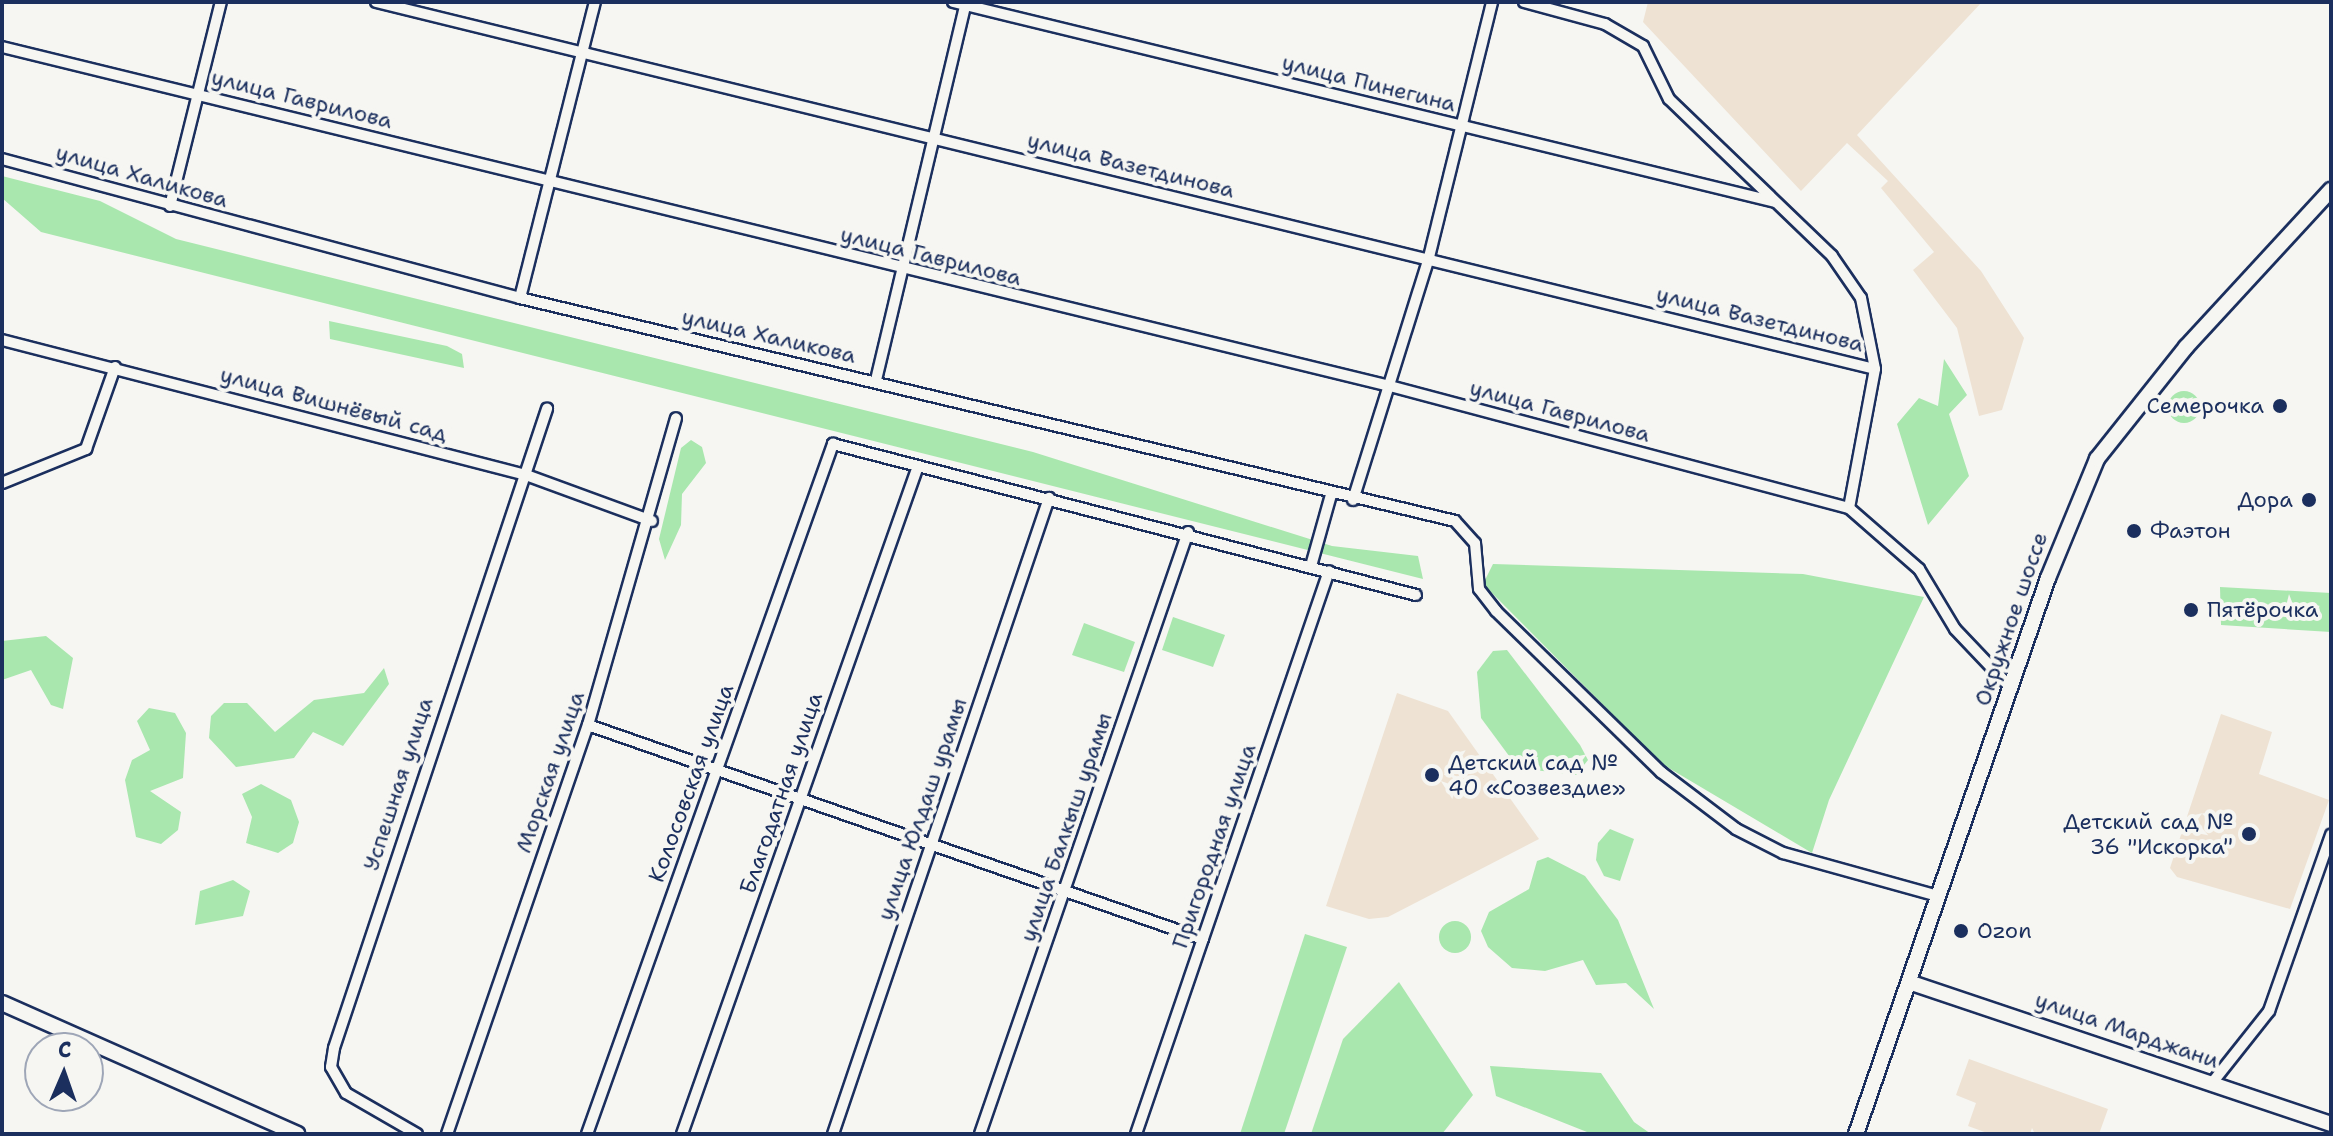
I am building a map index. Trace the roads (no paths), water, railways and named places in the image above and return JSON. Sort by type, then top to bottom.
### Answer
[{"type":"street","points":[[170,206],[221,2]]},
{"type":"street","name":"улица Вазетдинова","points":[[376,2],[1429,257],[1875,369]]},
{"type":"street","points":[[520,298],[595,2]]},
{"type":"street","points":[[1353,500],[1429,257],[1464,127],[1492,2]]},
{"type":"street","points":[[1524,2],[1605,24],[1643,46],[1669,99],[1775,202],[1811,230],[1861,298],[1875,369],[1849,508],[1919,569],[1955,629],[2010,687]]},
{"type":"street","points":[[876,380],[934,138],[961,3]]},
{"type":"street","name":"улица Пинегина","points":[[961,3],[1775,202]]},
{"type":"street","name":"улица Гаврилова","points":[[2,47],[549,180],[902,270],[1390,386],[1849,508]]},
{"type":"street","name":"улица Халикова","points":[[2,159],[520,298],[876,380],[1461,525],[1475,543],[1479,589],[1616,731],[1736,829],[1783,853],[1938,896]]},
{"type":"street","name":"Окружное шоссе","points":[[1856,1134],[2010,687],[2097,459],[2186,347],[2331,190]]},
{"type":"street","name":"улица Вишнёвый сад","points":[[2,340],[526,475],[652,521]]},
{"type":"street","points":[[2,483],[86,449],[115,367]]},
{"type":"street","name":"Успешная улица","points":[[417,1134],[346,1093],[331,1067],[547,409]]},
{"type":"street","name":"Морская улица","points":[[447,1134],[588,725],[652,521],[676,418]]},
{"type":"street","name":"Колосовская улица","points":[[587,1134],[833,444],[918,466]]},
{"type":"street","points":[[918,466],[1188,532],[1416,595]]},
{"type":"street","name":"Благодатная улица","points":[[682,1134],[918,466]]},
{"type":"street","points":[[1311,566],[1331,495]]},
{"type":"street","name":"улица Юлдаш урамы","points":[[833,1134],[1049,498]]},
{"type":"street","name":"улица Балкыш урамы","points":[[980,1134],[1188,532]]},
{"type":"street","name":"Пригородная улица","points":[[1136,1134],[1329,571]]},
{"type":"street","points":[[588,725],[719,765],[801,799],[932,842],[1203,939]]},
{"type":"street","points":[[2212,1083],[2269,1011],[2331,835]]},
{"type":"street","name":"улица Марджани","points":[[1909,982],[2331,1124]]},
{"type":"street","points":[[2,1003],[297,1134]]},
{"type":"place","name":"Семерочка","points":[[2280,406]]},
{"type":"place","name":"Дора","points":[[2309,500]]},
{"type":"place","name":"Фаэтон","points":[[2134,531]]},
{"type":"place","name":"Пятёрочка","points":[[2191,610]]},
{"type":"place","name":"Детский сад № 40 «Созвездие»","points":[[1432,775]]},
{"type":"place","name":"Детский сад № 36 \"Искорка\"","points":[[2249,834]]},
{"type":"place","name":"Ozon","points":[[1961,931]]}]
